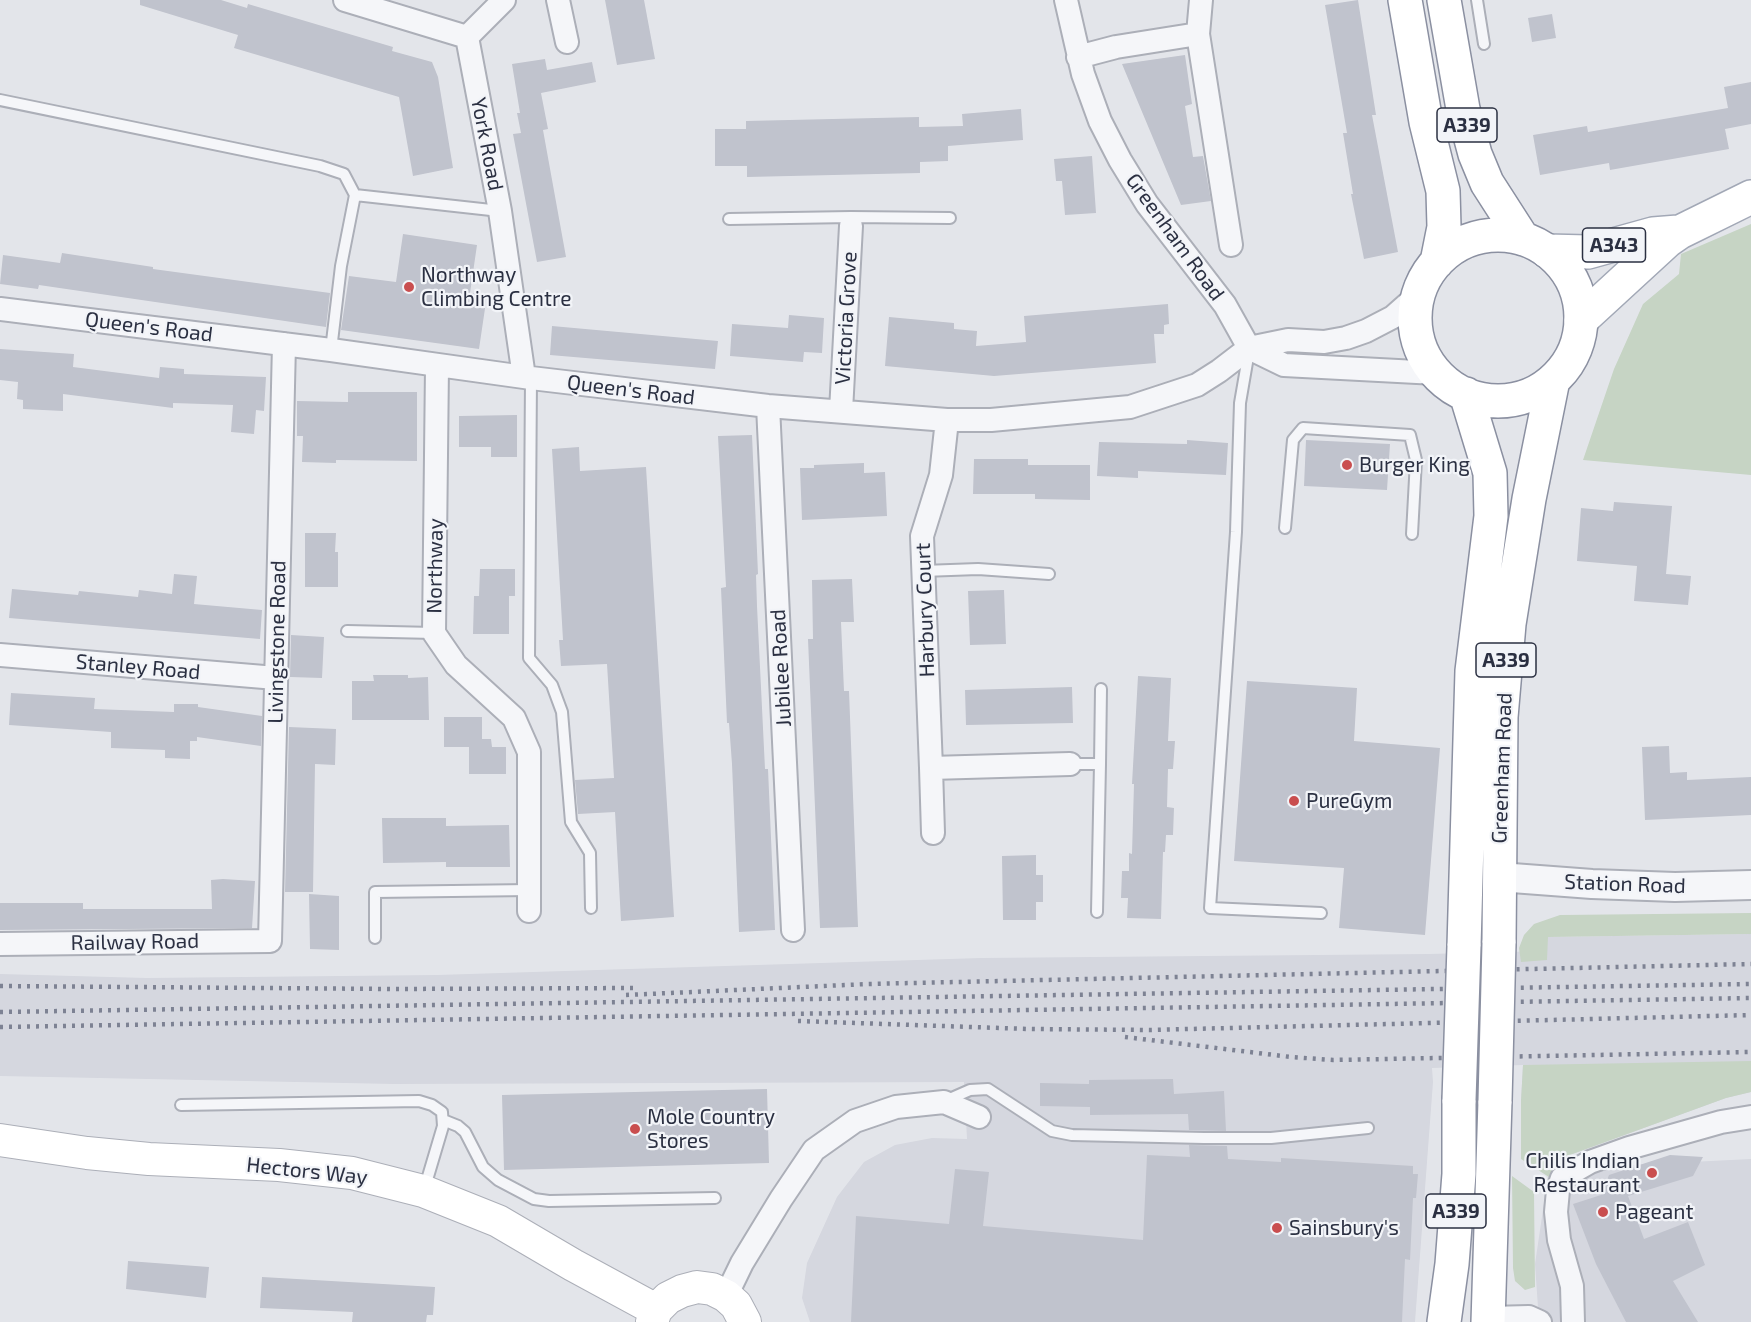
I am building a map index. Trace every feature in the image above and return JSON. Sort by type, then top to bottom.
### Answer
[{"type":"main road","name":"A339","points":[[1405,0],[1426,122],[1443,191],[1444,227],[1437,262]]},
{"type":"main road","name":"A339","points":[[1444,0],[1463,108],[1474,154],[1487,183],[1535,245]]},
{"type":"main road","name":"A343","points":[[1581,320],[1667,241],[1680,232],[1751,197]]},
{"type":"main road","name":"A343","points":[[1535,245],[1588,252],[1653,234],[1680,232]]},
{"type":"main road","points":[[1505,235],[1535,245],[1566,270],[1578,294],[1580,331],[1574,353],[1553,380],[1534,393],[1512,400],[1489,400],[1466,394],[1450,385],[1436,373],[1419,344],[1416,327],[1419,294],[1426,277],[1437,262],[1451,250],[1477,238],[1505,235]]},
{"type":"main road","name":"Greenham Road","points":[[1486,1321],[1499,943],[1501,717],[1509,624],[1529,499],[1553,380]]},
{"type":"main road","name":"Greenham Road","points":[[1444,1322],[1460,1174],[1459,1100],[1472,671],[1491,516],[1490,473],[1466,394]]},
{"type":"main road","name":"Hectors Way","points":[[0,1140],[139,1158],[279,1165],[352,1173],[423,1191],[498,1221],[654,1316]]},
{"type":"main road","points":[[654,1316],[668,1298],[681,1290],[697,1287],[712,1289],[726,1296],[736,1305],[745,1322]]},
{"type":"street","points":[[345,0],[467,37],[504,0]]},
{"type":"street","points":[[558,0],[567,42]]},
{"type":"street","name":"Greenham Road","points":[[1066,0],[1078,57],[1100,121],[1120,160],[1147,204],[1225,304],[1249,348]]},
{"type":"street","name":"Greenham Road","points":[[1201,0],[1198,34],[1231,245]]},
{"type":"street","points":[[1078,57],[1116,47],[1198,34]]},
{"type":"street","name":"York Road","points":[[467,37],[500,211],[527,377]]},
{"type":"street","name":"Victoria Grove","points":[[841,411],[851,221]]},
{"type":"street","points":[[1249,348],[1288,340],[1324,342],[1346,338],[1366,331],[1393,316],[1419,294]]},
{"type":"street","name":"Queen's Road","points":[[0,309],[768,406],[947,420],[991,420],[1130,407],[1197,385],[1249,348]]},
{"type":"street","name":"Livingstone Road","points":[[270,941],[284,344]]},
{"type":"street","points":[[1249,348],[1284,365],[1436,373]]},
{"type":"street","name":"Northway","points":[[437,366],[434,633],[456,665],[514,718],[529,752],[530,900]]},
{"type":"street","name":"Jubilee Road","points":[[768,406],[793,930]]},
{"type":"street","name":"Harbury Court","points":[[933,833],[922,536],[941,475],[947,420]]},
{"type":"street","name":"Stanley Road","points":[[0,655],[276,678]]},
{"type":"street","points":[[931,768],[1070,764]]},
{"type":"street","name":"Station Road","points":[[1499,877],[1664,887],[1751,885]]},
{"type":"street","name":"Railway Road","points":[[0,944],[270,941]]},
{"type":"street","points":[[726,1296],[776,1208],[814,1150],[855,1121],[896,1107],[944,1102],[978,1117]]},
{"type":"street","points":[[1573,1322],[1572,1286],[1558,1231],[1556,1212],[1558,1190],[1562,1178],[1590,1162],[1629,1148],[1721,1122],[1751,1117]]},
{"type":"street","points":[[1486,1321],[1529,1317],[1540,1322]]},
{"type":"lane","points":[[1477,0],[1484,44]]},
{"type":"lane","points":[[0,100],[320,166],[344,174],[355,195],[341,266],[331,350]]},
{"type":"lane","points":[[355,195],[500,211]]},
{"type":"lane","points":[[729,219],[851,221],[950,218]]},
{"type":"lane","points":[[1249,348],[1240,403],[1236,532],[1210,908],[1321,913]]},
{"type":"lane","points":[[527,377],[529,658],[552,685],[562,712],[571,822],[590,853],[591,908]]},
{"type":"lane","points":[[1285,528],[1293,440],[1303,428],[1410,435],[1416,460],[1412,534]]},
{"type":"lane","points":[[923,571],[978,569],[1049,574]]},
{"type":"lane","points":[[347,631],[434,633]]},
{"type":"lane","points":[[1096,912],[1101,688]]},
{"type":"lane","points":[[1070,764],[1100,764]]},
{"type":"lane","points":[[375,938],[375,892],[530,900]]},
{"type":"lane","points":[[944,1102],[970,1090],[988,1089],[1052,1131],[1072,1136],[1271,1138],[1368,1128]]},
{"type":"lane","points":[[181,1105],[419,1101],[432,1105],[441,1112],[444,1126],[423,1191]]},
{"type":"lane","points":[[443,1120],[458,1126],[465,1132],[483,1167],[498,1180],[534,1199],[549,1202],[716,1198]]},
{"type":"shaded area","points":[[1751,934],[1751,1092],[1726,1098],[1567,1156],[1521,1101],[1523,1065],[1432,1068],[1433,1082],[1415,1322],[810,1322],[802,1298],[807,1263],[837,1197],[864,1162],[895,1145],[932,1138],[967,1139],[964,1082],[394,1084],[0,1076],[0,974],[147,978],[437,975],[981,958],[1428,954],[1547,951],[1547,937]]},
{"type":"shaded area","points":[[1751,1159],[1751,1322],[1539,1322],[1535,1264],[1549,1169]]},
{"type":"green space","points":[[1751,224],[1751,475],[1583,460],[1614,369],[1643,304],[1679,274],[1681,254]]},
{"type":"green space","points":[[1751,913],[1751,934],[1548,937],[1547,960],[1521,962],[1519,948],[1524,935],[1534,924],[1560,915]]},
{"type":"green space","points":[[1751,1061],[1751,1092],[1726,1098],[1567,1156],[1552,1179],[1521,1159],[1523,1065]]},
{"type":"green space","points":[[1512,1176],[1534,1192],[1535,1287],[1525,1290],[1515,1281],[1513,1268]]},
{"type":"building","points":[[140,0],[221,0],[247,8],[248,4],[393,47],[392,51],[432,62],[438,77],[453,168],[413,176],[399,97],[234,48],[238,35],[140,5]]},
{"type":"building","points":[[605,0],[644,0],[655,59],[617,65]]},
{"type":"building","points":[[1358,0],[1376,115],[1372,115],[1398,252],[1364,259],[1351,194],[1353,194],[1343,133],[1347,133],[1325,5]]},
{"type":"building","points":[[1552,14],[1556,38],[1532,42],[1528,18]]},
{"type":"building","points":[[1185,55],[1192,104],[1185,106],[1193,157],[1203,156],[1211,201],[1181,205],[1122,64]]},
{"type":"building","points":[[545,59],[547,70],[592,62],[596,82],[541,93],[548,129],[543,130],[566,257],[537,262],[513,134],[521,133],[512,64]]},
{"type":"building","points":[[1751,82],[1751,124],[1725,129],[1729,149],[1610,170],[1609,163],[1540,175],[1533,135],[1587,126],[1588,132],[1728,108],[1724,87]]},
{"type":"building","points":[[1021,109],[1023,140],[948,146],[948,161],[920,162],[920,173],[747,177],[747,166],[715,166],[715,129],[746,129],[746,121],[919,117],[919,127],[963,126],[962,114]]},
{"type":"building","points":[[1092,156],[1096,213],[1065,215],[1062,181],[1056,181],[1054,159]]},
{"type":"building","name":"Northway Climbing Centre","points":[[403,234],[477,245],[470,293],[487,295],[479,349],[341,330],[349,276],[396,282]]},
{"type":"building","points":[[62,253],[153,267],[153,269],[330,293],[326,327],[39,285],[38,289],[0,284],[3,255],[60,263]]},
{"type":"building","points":[[1168,304],[1169,324],[1164,325],[1164,334],[1154,334],[1156,363],[994,376],[885,366],[889,317],[954,323],[954,329],[977,331],[976,346],[1026,342],[1024,316]]},
{"type":"building","points":[[789,315],[824,318],[822,353],[804,352],[803,362],[730,356],[732,324],[788,328]]},
{"type":"building","points":[[552,326],[718,341],[715,369],[550,355]]},
{"type":"building","points":[[0,349],[74,354],[73,367],[159,378],[160,367],[184,369],[184,374],[266,377],[264,411],[256,410],[254,434],[231,432],[233,405],[173,403],[173,408],[63,394],[63,411],[23,409],[23,400],[17,399],[18,382],[0,380]]},
{"type":"building","points":[[348,392],[417,392],[417,461],[302,462],[303,436],[297,436],[297,401],[348,402]]},
{"type":"building","points":[[517,415],[517,457],[491,457],[491,447],[459,447],[459,416]]},
{"type":"building","points":[[752,435],[758,574],[756,575],[757,606],[765,769],[768,769],[775,930],[739,932],[721,588],[726,587],[718,436]]},
{"type":"building","points":[[1187,440],[1228,443],[1226,475],[1138,471],[1138,478],[1097,476],[1099,442],[1187,444]]},
{"type":"building","name":"Burger King","points":[[1306,440],[1390,444],[1387,490],[1304,486]]},
{"type":"building","points":[[579,447],[580,471],[646,467],[674,917],[621,921],[615,812],[578,814],[575,780],[614,778],[607,664],[561,666],[559,640],[563,640],[552,449]]},
{"type":"building","points":[[974,459],[1028,459],[1028,465],[1090,465],[1090,500],[1035,499],[1035,494],[973,494]]},
{"type":"building","points":[[864,463],[864,473],[885,472],[887,516],[802,520],[800,468],[814,468],[814,465]]},
{"type":"building","points":[[1614,502],[1672,506],[1666,574],[1691,576],[1688,605],[1634,601],[1637,566],[1577,561],[1581,508],[1613,511]]},
{"type":"building","points":[[305,533],[336,533],[338,587],[305,587]]},
{"type":"building","points":[[480,569],[515,569],[515,596],[509,596],[509,634],[473,634],[474,596],[479,596]]},
{"type":"building","points":[[174,574],[197,576],[194,604],[262,610],[260,639],[9,618],[12,589],[78,595],[79,591],[138,597],[139,590],[172,594]]},
{"type":"building","points":[[852,579],[854,622],[841,622],[844,691],[849,691],[858,927],[820,928],[808,639],[813,639],[812,580]]},
{"type":"building","points":[[1004,590],[1006,644],[970,645],[968,591]]},
{"type":"building","points":[[291,635],[324,637],[322,678],[290,677]]},
{"type":"building","points":[[373,675],[428,677],[429,720],[352,720],[352,681],[374,681]]},
{"type":"building","points":[[1138,676],[1171,678],[1168,741],[1175,741],[1173,769],[1168,769],[1167,807],[1174,808],[1173,835],[1166,835],[1165,852],[1163,852],[1161,919],[1127,918],[1128,898],[1121,898],[1122,871],[1129,871],[1129,853],[1132,854],[1134,784],[1132,784]]},
{"type":"building","points":[[1247,681],[1357,688],[1354,741],[1440,748],[1425,935],[1339,928],[1344,868],[1234,861]]},
{"type":"building","points":[[1072,687],[1073,723],[966,725],[965,690]]},
{"type":"building","points":[[11,693],[95,698],[94,709],[174,712],[174,704],[198,704],[198,707],[262,716],[261,746],[197,737],[197,741],[190,741],[190,759],[165,758],[165,750],[111,748],[111,732],[9,725]]},
{"type":"building","points":[[444,717],[482,717],[482,739],[491,739],[492,747],[506,747],[506,774],[469,774],[469,747],[444,747]]},
{"type":"building","points":[[289,727],[336,729],[335,765],[315,764],[313,892],[285,892]]},
{"type":"building","points":[[1669,746],[1670,773],[1687,772],[1687,780],[1751,777],[1751,815],[1645,820],[1642,747]]},
{"type":"building","points":[[382,818],[446,818],[446,826],[509,825],[510,867],[446,867],[446,862],[383,863]]},
{"type":"building","points":[[1036,855],[1036,875],[1043,875],[1043,902],[1036,902],[1036,920],[1003,920],[1002,856]]},
{"type":"building","points":[[211,880],[255,881],[252,928],[0,930],[0,903],[83,903],[83,909],[212,909]]},
{"type":"building","points":[[309,894],[339,896],[339,950],[310,949]]},
{"type":"building","points":[[1173,1079],[1174,1094],[1224,1091],[1226,1131],[1189,1130],[1188,1114],[1090,1115],[1090,1107],[1040,1106],[1040,1083],[1089,1084],[1089,1080]]},
{"type":"building","name":"Mole Country Stores","points":[[767,1089],[769,1163],[504,1170],[502,1095]]},
{"type":"building","name":"Sainsbury's","points":[[1189,1145],[1227,1146],[1228,1159],[1281,1162],[1281,1158],[1413,1166],[1413,1174],[1418,1174],[1416,1198],[1413,1198],[1410,1260],[1405,1259],[1402,1322],[851,1322],[856,1216],[949,1224],[955,1169],[989,1172],[983,1226],[1143,1240],[1147,1155],[1190,1157]]},
{"type":"building","points":[[1670,1155],[1703,1157],[1693,1176],[1628,1196],[1644,1239],[1688,1222],[1705,1265],[1673,1281],[1698,1322],[1626,1322],[1596,1264],[1573,1204],[1601,1195],[1609,1175]]},
{"type":"building","points":[[128,1261],[209,1267],[206,1298],[126,1289]]},
{"type":"building","points":[[262,1277],[435,1287],[433,1315],[427,1315],[426,1322],[352,1322],[353,1312],[260,1308]]},
{"type":"railway","points":[[626,995],[868,984],[1751,964]]},
{"type":"railway","points":[[0,1012],[1751,984]]},
{"type":"railway","points":[[0,986],[636,988]]},
{"type":"railway","points":[[0,1027],[1751,998]]},
{"type":"railway","points":[[798,1021],[1029,1029],[1149,1030],[1751,1015]]},
{"type":"railway","points":[[1125,1037],[1333,1060],[1751,1052]]},
{"type":"place","name":"Northway Climbing Centre","points":[[409,287]]},
{"type":"place","name":"Burger King","points":[[1347,465]]},
{"type":"place","name":"PureGym","points":[[1294,801]]},
{"type":"place","name":"Mole Country Stores","points":[[635,1129]]},
{"type":"place","name":"Chilis Indian Restaurant","points":[[1652,1173]]},
{"type":"place","name":"Pageant","points":[[1603,1212]]},
{"type":"place","name":"Sainsbury's","points":[[1277,1228]]}]
